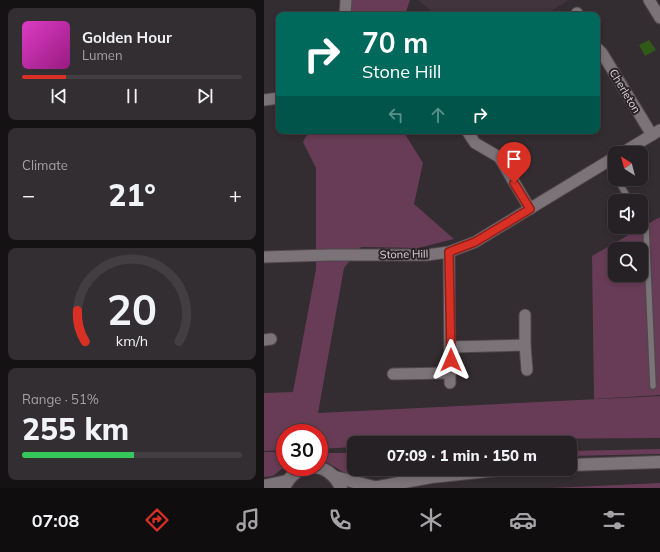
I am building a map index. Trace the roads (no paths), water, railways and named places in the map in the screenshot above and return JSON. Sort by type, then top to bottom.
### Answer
[{"type":"street","points":[[345,12],[346,0]]},
{"type":"street","points":[[654,3],[660,18]]},
{"type":"street","name":"Cherleton","points":[[600,51],[656,133]]},
{"type":"street","points":[[264,100],[276,98]]},
{"type":"street","points":[[634,146],[656,133]]},
{"type":"street","points":[[469,134],[475,143],[499,157],[530,209]]},
{"type":"street","name":"Stone Hill","points":[[264,256],[427,255],[449,252],[475,242],[608,162]]},
{"type":"street","points":[[393,374],[450,378],[451,346],[449,252]]},
{"type":"street","points":[[525,315],[527,370]]},
{"type":"street","points":[[451,346],[525,345]]},
{"type":"street","points":[[577,465],[660,462]]},
{"type":"street","points":[[264,486],[285,484],[299,470],[314,467],[322,468],[329,472],[335,477],[341,488]]},
{"type":"street","points":[[335,477],[373,488],[440,476]]},
{"type":"lane","points":[[646,234],[653,386]]}]
